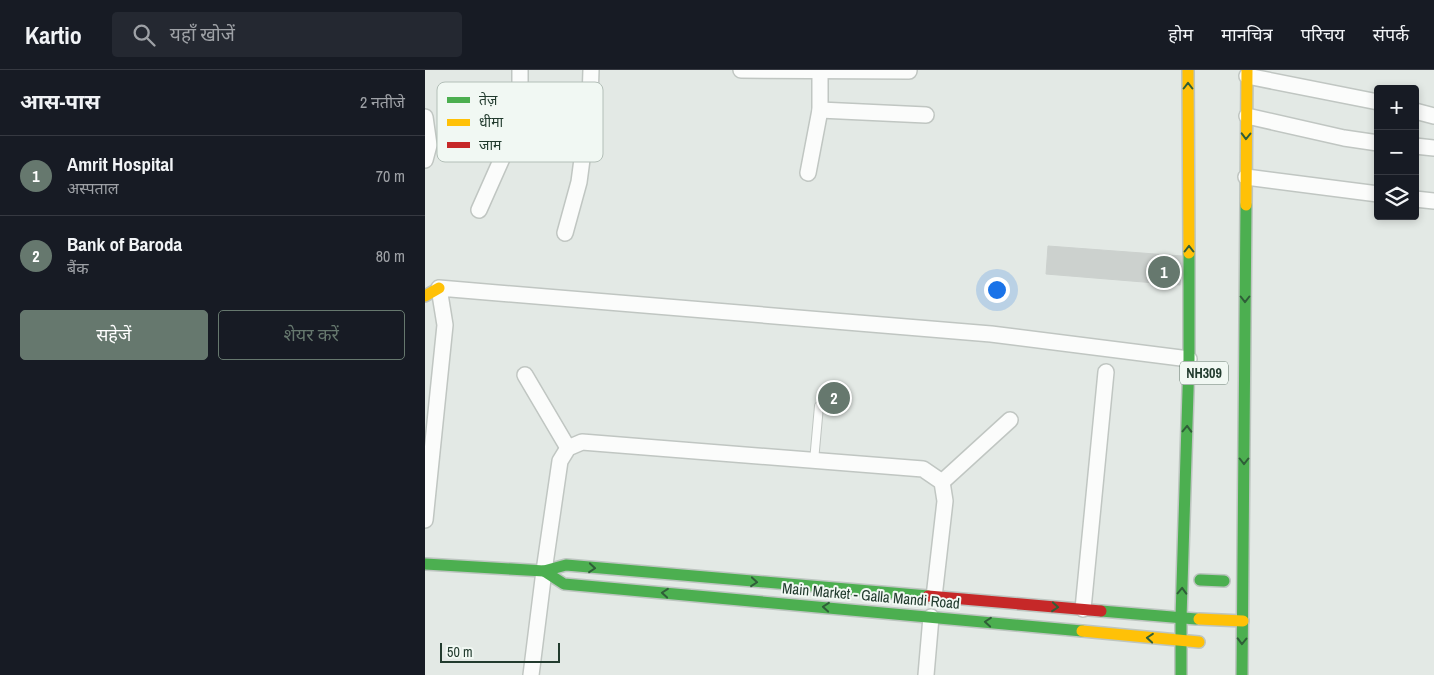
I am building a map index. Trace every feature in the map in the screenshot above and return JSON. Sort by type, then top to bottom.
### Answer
[{"type":"main road","points":[[1181,675],[1181,618],[1193,359],[1189,272],[1188,70]]},
{"type":"main road","points":[[1242,675],[1241,177],[1247,116],[1247,73]]},
{"type":"main road","points":[[1189,272],[1204,270]]},
{"type":"main road","points":[[425,296],[439,288]]},
{"type":"main road","name":"Main Market - Galla Mandi Road","points":[[425,564],[544,571],[566,565],[1181,618],[1199,614],[1224,620],[1243,621]]},
{"type":"main road","name":"Main Market - Galla Mandi Road","points":[[544,571],[564,584],[1181,640],[1199,646],[1199,614]]},
{"type":"main road","points":[[1200,580],[1224,581]]},
{"type":"main road","points":[[931,617],[934,597]]},
{"type":"street","points":[[741,70],[909,71]]},
{"type":"street","points":[[808,173],[819,110],[820,70]]},
{"type":"street","points":[[1247,73],[1374,101]]},
{"type":"street","points":[[819,110],[926,115]]},
{"type":"street","points":[[1419,112],[1434,116]]},
{"type":"street","points":[[1247,116],[1344,138],[1374,142]]},
{"type":"street","points":[[425,117],[429,145],[425,160]]},
{"type":"street","points":[[1419,146],[1434,148]]},
{"type":"street","points":[[479,210],[500,162]]},
{"type":"street","points":[[565,233],[579,182],[582,162]]},
{"type":"street","points":[[1241,177],[1374,194]]},
{"type":"street","points":[[1419,199],[1434,201]]},
{"type":"street","points":[[425,520],[445,325],[439,288],[991,334],[1193,359]]},
{"type":"street","points":[[1083,609],[1106,372]]},
{"type":"street","points":[[525,375],[568,448]]},
{"type":"street","points":[[942,482],[1010,420]]},
{"type":"street","points":[[531,675],[560,462],[568,448],[582,442],[923,469],[942,482],[945,501],[934,597]]},
{"type":"street","points":[[926,675],[931,617]]},
{"type":"lane","points":[[814,461],[819,406]]},
{"type":"building","points":[[1048,246],[1182,256],[1180,285],[1046,274]]},
{"type":"traffic: fast","points":[[1242,675],[1246,205]]},
{"type":"traffic: fast","points":[[1181,675],[1189,359],[1189,253]]},
{"type":"traffic: fast","points":[[425,564],[544,571],[566,565],[928,596]]},
{"type":"traffic: fast","points":[[544,571],[564,584],[1082,631]]},
{"type":"traffic: fast","points":[[1200,580],[1224,581]]},
{"type":"traffic: fast","points":[[1101,611],[1196,619]]},
{"type":"traffic: slow","points":[[1188,70],[1189,253]]},
{"type":"traffic: slow","points":[[1246,205],[1247,70]]},
{"type":"traffic: slow","points":[[425,296],[439,288]]},
{"type":"traffic: slow","points":[[1199,619],[1243,621]]},
{"type":"traffic: slow","points":[[1082,631],[1199,642]]},
{"type":"traffic: jam","points":[[928,596],[1101,611]]},
{"type":"place","name":"Amrit Hospital","points":[[1164,272]]},
{"type":"place","name":"Bank of Baroda","points":[[834,398]]}]
